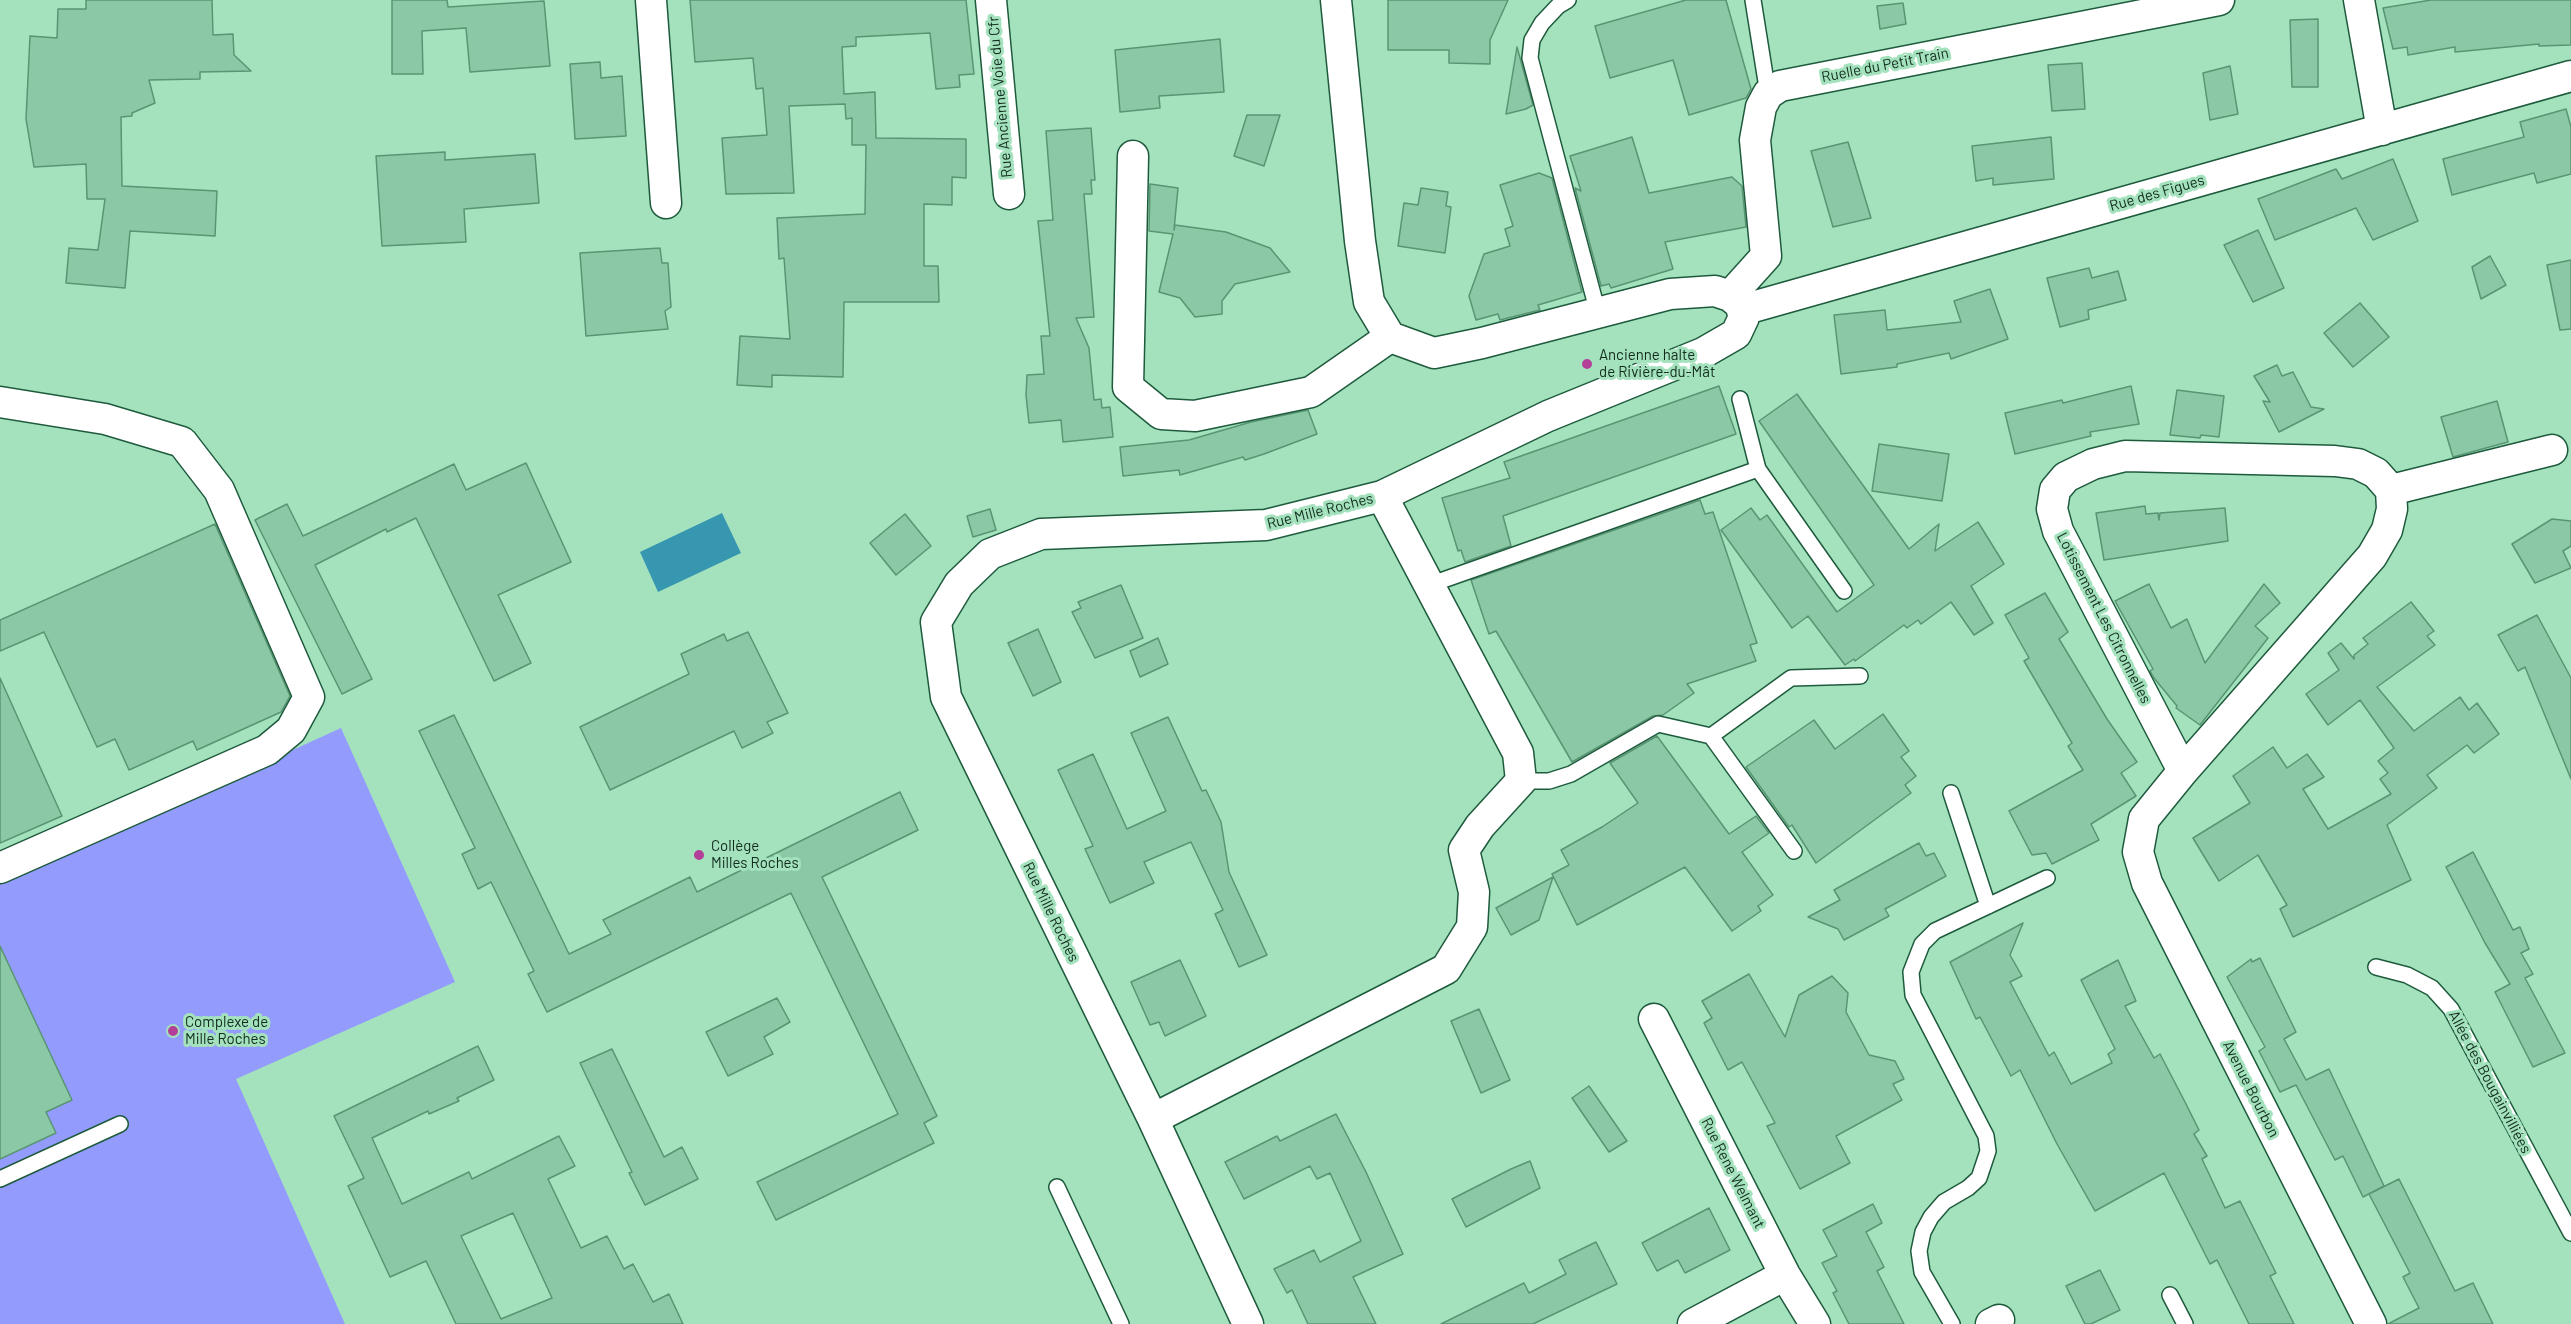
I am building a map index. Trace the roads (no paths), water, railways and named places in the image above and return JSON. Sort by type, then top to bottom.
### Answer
[{"type":"street","points":[[651,0],[666,203]]},
{"type":"street","name":"Rue Ancienne Voie du Cfr","points":[[991,0],[1009,194]]},
{"type":"street","points":[[1336,0],[1360,241],[1369,302],[1390,337],[1434,353],[1482,343],[1670,294],[1715,291],[1736,303],[1766,256],[1755,140],[1761,107],[1768,94]]},
{"type":"street","name":"Ruelle du Petit Train","points":[[1768,94],[1780,86],[2219,0]]},
{"type":"street","points":[[2359,0],[2382,130]]},
{"type":"street","name":"Rue des Figues","points":[[1736,303],[2382,130],[2571,76]]},
{"type":"street","points":[[1133,156],[1128,387],[1161,414],[1195,416],[1311,392],[1390,337]]},
{"type":"street","name":"Rue Mille Roches","points":[[1248,1324],[1153,1119],[946,696],[936,622],[959,584],[990,554],[1041,534],[1266,525],[1382,496],[1548,416],[1703,353],[1736,334],[1744,317],[1736,303]]},
{"type":"street","points":[[0,402],[105,419],[182,442],[219,490],[309,697],[291,730],[267,750],[0,868]]},
{"type":"street","points":[[2183,771],[2372,556],[2387,530],[2392,509],[2391,490],[2552,450]]},
{"type":"street","name":"Lotissement Les Citronnelles","points":[[2183,771],[2058,531],[2052,509],[2055,489],[2066,477],[2093,464],[2125,456],[2335,460],[2358,464],[2376,473],[2391,490]]},
{"type":"street","points":[[1153,1119],[1446,969],[1472,927],[1474,892],[1464,850],[1480,825],[1521,781],[1518,753],[1382,496]]},
{"type":"street","name":"Avenue Bourbon","points":[[2183,771],[2144,819],[2138,852],[2147,883],[2371,1324]]},
{"type":"street","name":"Rue Rene Welmant","points":[[1654,1019],[1785,1275],[1815,1324]]},
{"type":"street","points":[[1693,1324],[1785,1275]]},
{"type":"lane","points":[[1569,0],[1558,6],[1542,22],[1532,40],[1530,58],[1598,313]]},
{"type":"lane","points":[[1753,0],[1768,94]]},
{"type":"lane","points":[[1740,399],[1758,469],[1844,591]]},
{"type":"lane","points":[[1429,585],[1758,469]]},
{"type":"lane","points":[[1710,736],[1791,678],[1860,676]]},
{"type":"lane","points":[[1521,781],[1549,781],[1571,774],[1658,724],[1710,736],[1794,852]]},
{"type":"lane","points":[[1951,794],[1988,906]]},
{"type":"lane","points":[[1952,1324],[1922,1272],[1919,1251],[1923,1232],[1931,1217],[1944,1202],[1968,1188],[1979,1178],[1988,1151],[1986,1136],[1913,995],[1911,972],[1922,944],[1935,931],[2047,878]]},
{"type":"lane","name":"Allée des Bougainvilliées","points":[[2376,967],[2407,975],[2432,988],[2451,1009],[2571,1233]]},
{"type":"lane","points":[[0,1179],[120,1124]]},
{"type":"lane","points":[[1058,1187],[1122,1324]]},
{"type":"lane","points":[[2170,1295],[2185,1324]]},
{"type":"place","name":"Ancienne halte de Rivière-du-Mât","points":[[1587,364]]},
{"type":"place","name":"Collège Milles Roches","points":[[699,855]]},
{"type":"place","name":"Complexe de Mille Roches","points":[[173,1031]]}]
